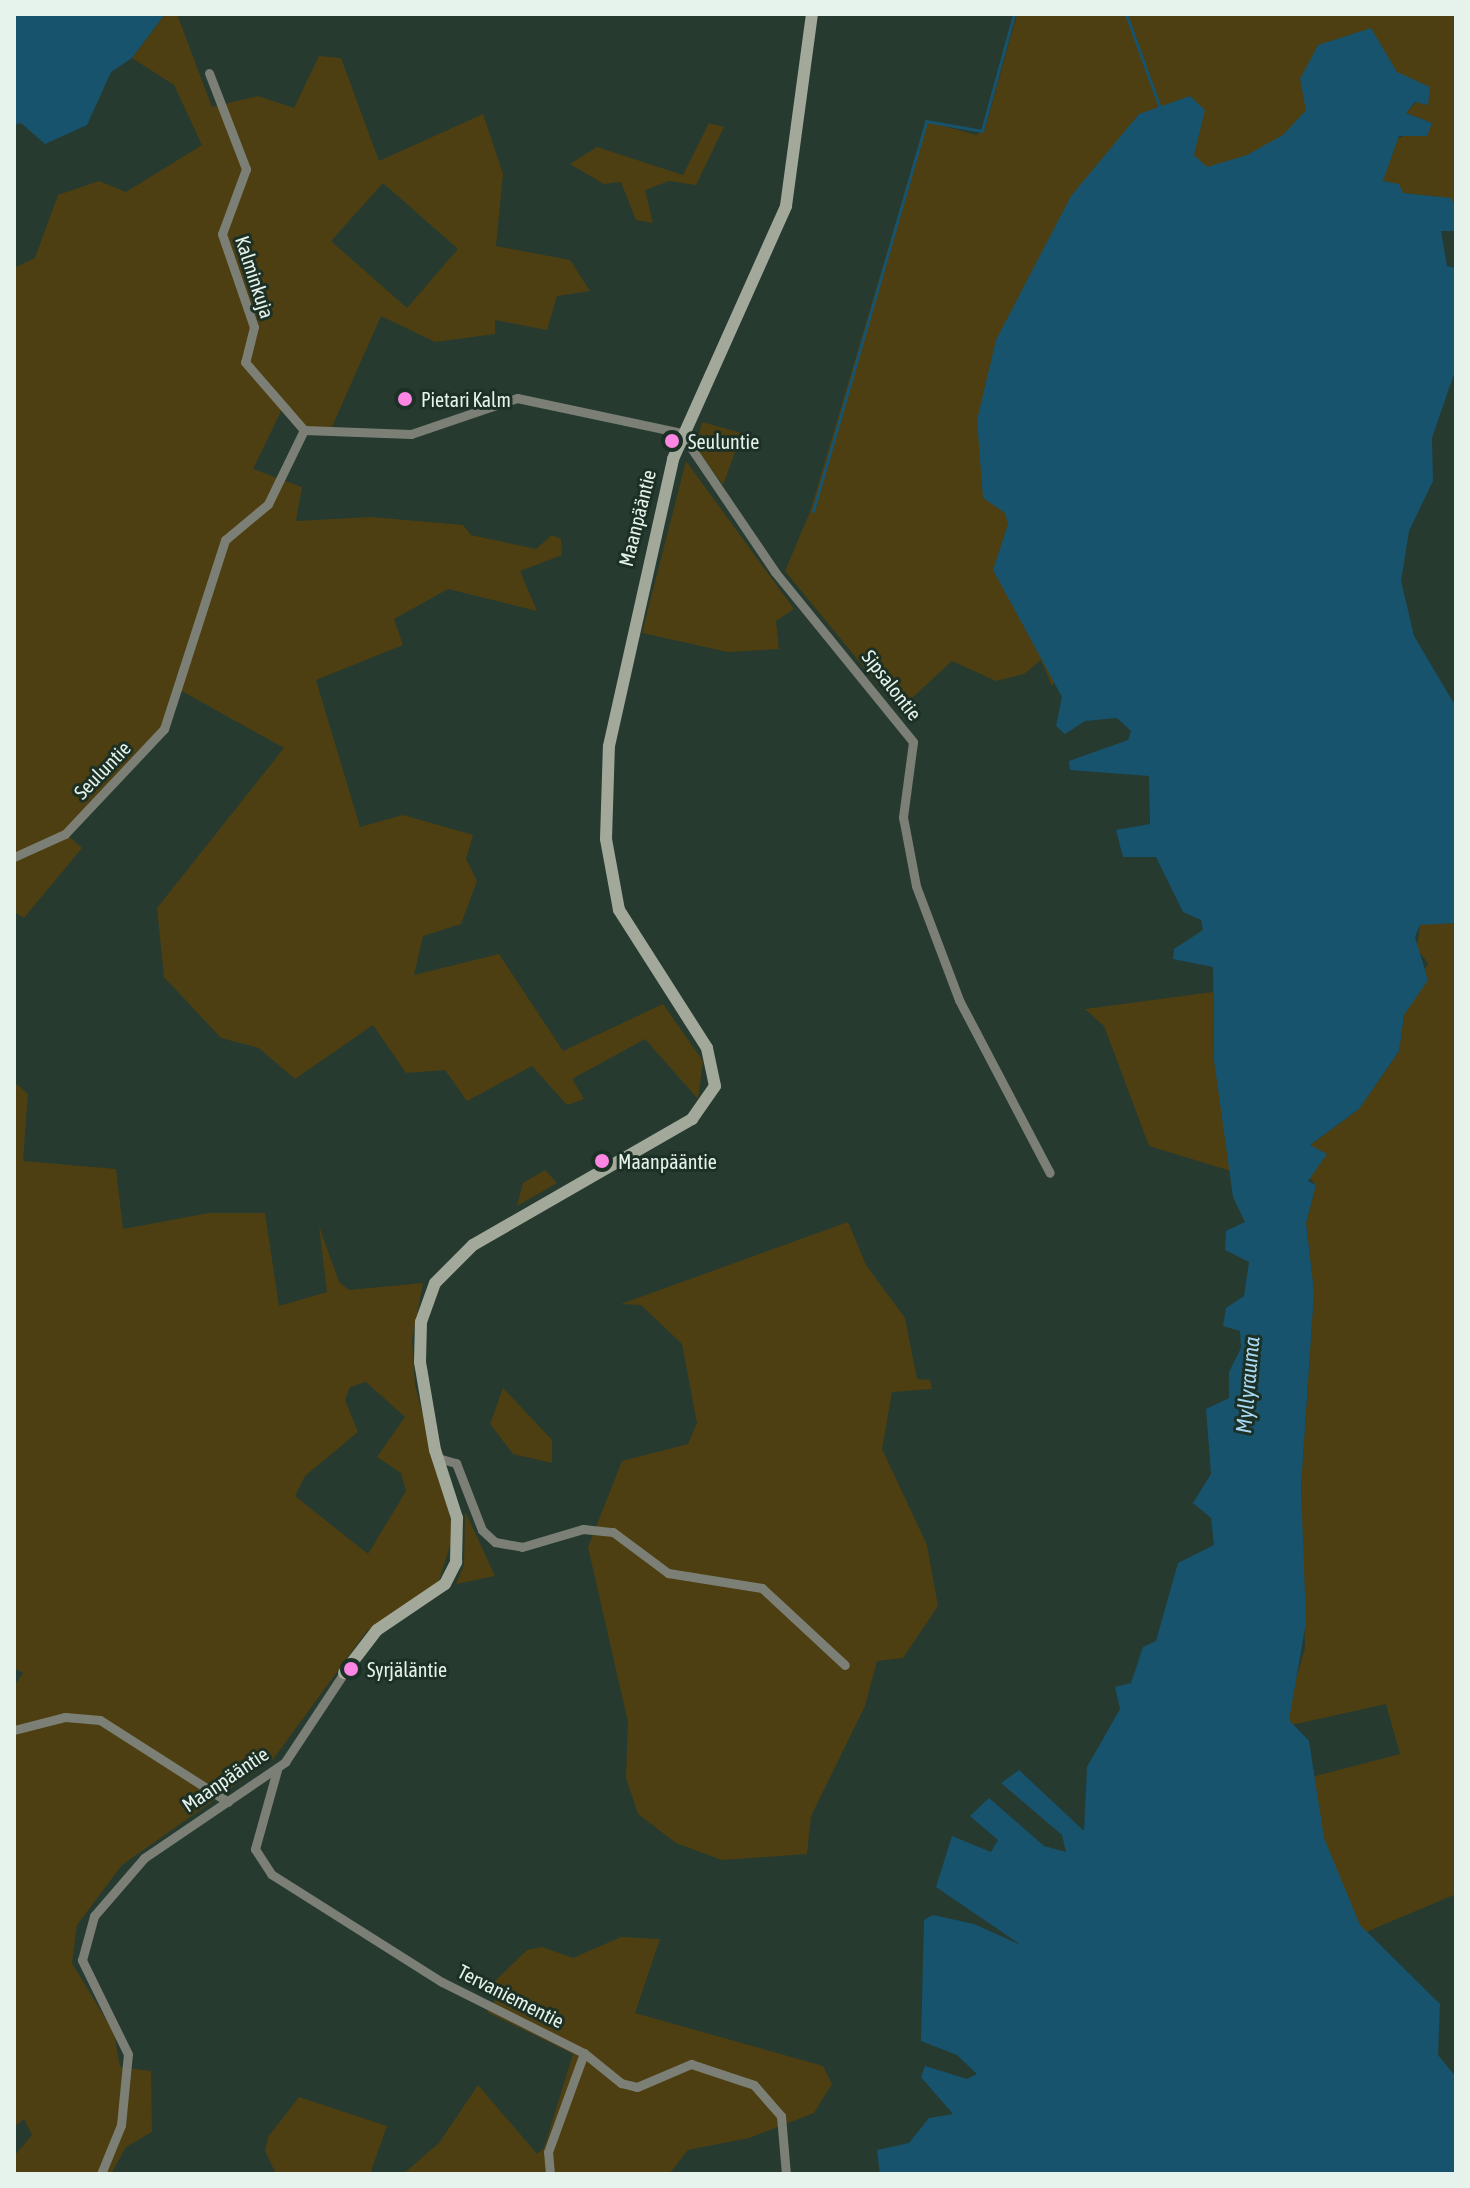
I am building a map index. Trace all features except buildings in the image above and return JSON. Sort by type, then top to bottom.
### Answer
[{"type":"street","name":"Maanpääntie","points":[[101,2174],[121,2125],[128,2054],[85,1972],[84,1940],[125,1874],[277,1770],[377,1630],[438,1591],[453,1571],[457,1518],[438,1458],[420,1340],[424,1310],[444,1271],[473,1245],[692,1119],[715,1086],[707,1048],[623,919],[606,839],[617,695],[681,433],[777,238],[812,14]]},
{"type":"street","name":"Kalminkuja","points":[[209,73],[246,169],[222,234],[254,327],[245,362],[304,430]]},
{"type":"street","points":[[304,430],[411,434],[517,398],[681,433]]},
{"type":"street","name":"Seuluntie","points":[[14,857],[65,834],[164,729],[225,540],[268,504],[304,430]]},
{"type":"street","name":"Sipsalontie","points":[[681,433],[775,572],[913,742],[903,817],[916,886],[959,1000],[1050,1173]]},
{"type":"street","points":[[438,1458],[456,1463],[482,1530],[495,1542],[522,1547],[583,1529],[613,1532],[668,1573],[762,1588],[845,1665]]},
{"type":"street","points":[[14,1730],[65,1717],[100,1720],[228,1802]]},
{"type":"street","name":"Tervaniementie","points":[[277,1770],[255,1849],[271,1874],[442,1982],[584,2053],[637,2087],[691,2064],[754,2085],[781,2116],[786,2174]]},
{"type":"street","points":[[550,2174],[548,2152],[584,2053]]},
{"type":"shaded area","points":[[165,14],[177,14],[212,107],[258,96],[294,108],[319,56],[341,58],[379,161],[483,114],[503,174],[496,246],[570,260],[590,291],[557,296],[547,330],[495,320],[495,334],[435,342],[381,316],[332,427],[312,430],[282,409],[253,469],[302,487],[296,521],[372,517],[463,525],[471,535],[536,549],[552,535],[561,539],[562,555],[520,571],[537,611],[448,589],[394,619],[403,645],[316,680],[360,827],[403,815],[473,835],[466,859],[477,881],[461,924],[423,936],[414,975],[499,954],[563,1051],[663,1004],[703,1061],[698,1099],[645,1039],[572,1079],[584,1099],[567,1105],[532,1066],[467,1101],[445,1070],[406,1073],[373,1025],[295,1079],[259,1048],[221,1038],[164,977],[157,908],[284,748],[180,690],[164,729],[66,834],[82,848],[24,918],[14,912],[14,268],[35,258],[58,195],[99,181],[126,192],[202,145],[174,85],[132,58]],"holes":[[[383,183],[458,249],[407,308],[331,241]]]},
{"type":"shaded area","points":[[1017,14],[1456,14],[1456,208],[1450,198],[1402,193],[1383,181],[1395,140],[1432,123],[1406,113],[1430,87],[1414,82],[1052,686],[1041,660],[1024,674],[996,681],[952,661],[899,710],[785,571],[810,512],[926,121],[976,135],[985,129]]},
{"type":"shaded area","points":[[709,123],[724,127],[696,185],[669,181],[645,190],[653,223],[636,220],[621,182],[604,184],[570,164],[597,147],[683,175]]},
{"type":"shaded area","points":[[702,422],[742,433],[723,485],[696,448]]},
{"type":"shaded area","points":[[686,461],[794,609],[776,621],[779,649],[728,652],[642,633]]},
{"type":"shaded area","points":[[1456,923],[1456,1894],[1366,1932],[1372,1938],[1365,1943],[1280,1759],[1310,1766],[1312,1777],[1400,1754],[1386,1704],[1282,1727],[1305,1648],[1301,1486],[1314,1292],[1306,1223],[1316,1185],[1309,1177],[1318,1159],[1310,1145],[1359,1109],[1399,1051],[1404,1015],[1428,963],[1417,949],[1420,924]]},
{"type":"shaded area","points":[[1213,992],[1214,1060],[1231,1171],[1149,1146],[1104,1026],[1085,1009]]},
{"type":"shaded area","points":[[14,1082],[28,1094],[23,1161],[116,1169],[123,1229],[209,1213],[265,1213],[279,1306],[327,1292],[319,1226],[339,1282],[349,1290],[423,1283],[412,1340],[415,1385],[454,1533],[438,1584],[367,1631],[274,1758],[122,1865],[77,1925],[72,1963],[114,2033],[120,2067],[151,2071],[152,2132],[126,2147],[111,2174],[14,2174],[14,2156],[32,2135],[24,2119],[14,2127],[14,1686],[23,1673],[14,1668]],"holes":[[[366,1382],[405,1417],[377,1457],[401,1473],[406,1491],[368,1554],[295,1496],[305,1476],[358,1432],[345,1400],[350,1387]]]},
{"type":"shaded area","points":[[545,1170],[557,1183],[517,1206],[523,1183]]},
{"type":"shaded area","points":[[848,1222],[866,1265],[905,1318],[917,1379],[930,1380],[932,1389],[892,1392],[882,1449],[927,1545],[938,1606],[903,1658],[877,1661],[865,1706],[811,1816],[807,1854],[722,1860],[676,1843],[638,1814],[626,1778],[628,1722],[588,1547],[622,1461],[688,1444],[697,1423],[682,1344],[641,1305],[621,1304]]},
{"type":"shaded area","points":[[503,1388],[552,1440],[552,1463],[513,1454],[490,1424]]},
{"type":"shaded area","points":[[465,1511],[495,1576],[456,1584],[464,1565]]},
{"type":"shaded area","points":[[621,1937],[660,1939],[635,2013],[823,2066],[832,2084],[814,2113],[749,2138],[688,2150],[669,2174],[403,2174],[439,2143],[478,2085],[537,2154],[544,2148],[573,2054],[487,2012],[500,1993],[495,1981],[527,1950],[542,1947],[573,1958]]},
{"type":"shaded area","points":[[299,2097],[387,2126],[370,2174],[276,2174],[265,2151],[268,2137]]},
{"type":"water","points":[[14,14],[165,14],[132,58],[111,72],[87,125],[45,144],[21,123],[14,125]]},
{"type":"water","name":"Myllyrauma","points":[[1371,28],[1397,72],[1430,87],[1428,105],[1415,102],[1406,113],[1432,123],[1427,136],[1399,136],[1383,181],[1399,184],[1403,193],[1451,198],[1456,208],[1456,231],[1441,231],[1447,266],[1456,268],[1456,368],[1432,438],[1433,481],[1409,531],[1401,581],[1414,636],[1456,707],[1456,923],[1420,925],[1415,937],[1428,980],[1404,1015],[1399,1051],[1359,1109],[1310,1145],[1327,1154],[1308,1181],[1316,1185],[1306,1223],[1314,1292],[1301,1486],[1306,1623],[1289,1720],[1309,1741],[1324,1838],[1360,1925],[1440,2004],[1438,2055],[1456,2077],[1456,2174],[880,2174],[877,2150],[909,2143],[929,2118],[953,2114],[921,2077],[925,2066],[967,2079],[977,2074],[957,2055],[921,2041],[924,1920],[933,1915],[974,1924],[1021,1945],[936,1887],[952,1836],[991,1852],[998,1840],[970,1816],[989,1798],[1044,1846],[1066,1852],[1062,1835],[1001,1783],[1019,1770],[1084,1831],[1087,1767],[1120,1709],[1115,1687],[1131,1683],[1143,1647],[1156,1641],[1178,1563],[1214,1545],[1211,1518],[1193,1503],[1211,1474],[1206,1409],[1229,1398],[1229,1372],[1241,1348],[1240,1331],[1223,1326],[1226,1308],[1244,1296],[1249,1262],[1225,1250],[1226,1231],[1245,1222],[1233,1197],[1214,1060],[1213,967],[1173,959],[1174,949],[1203,930],[1201,920],[1183,912],[1156,857],[1123,857],[1116,830],[1150,824],[1149,776],[1070,770],[1069,761],[1128,740],[1131,731],[1117,718],[1085,721],[1065,734],[1056,726],[1062,697],[993,570],[1008,524],[1005,513],[983,498],[977,420],[996,340],[1071,196],[1139,114],[1190,96],[1205,110],[1194,155],[1207,167],[1247,155],[1283,135],[1306,110],[1300,79],[1318,45]]},
{"type":"waterway","points":[[813,511],[926,121],[982,131],[1014,14]]},
{"type":"waterway","points":[[1126,14],[1160,108]]},
{"type":"place","name":"Pietari Kalm","points":[[405,399]]},
{"type":"place","name":"Seuluntie","points":[[672,441]]},
{"type":"place","name":"Maanpääntie","points":[[602,1161]]},
{"type":"place","name":"Syrjäläntie","points":[[351,1669]]}]
